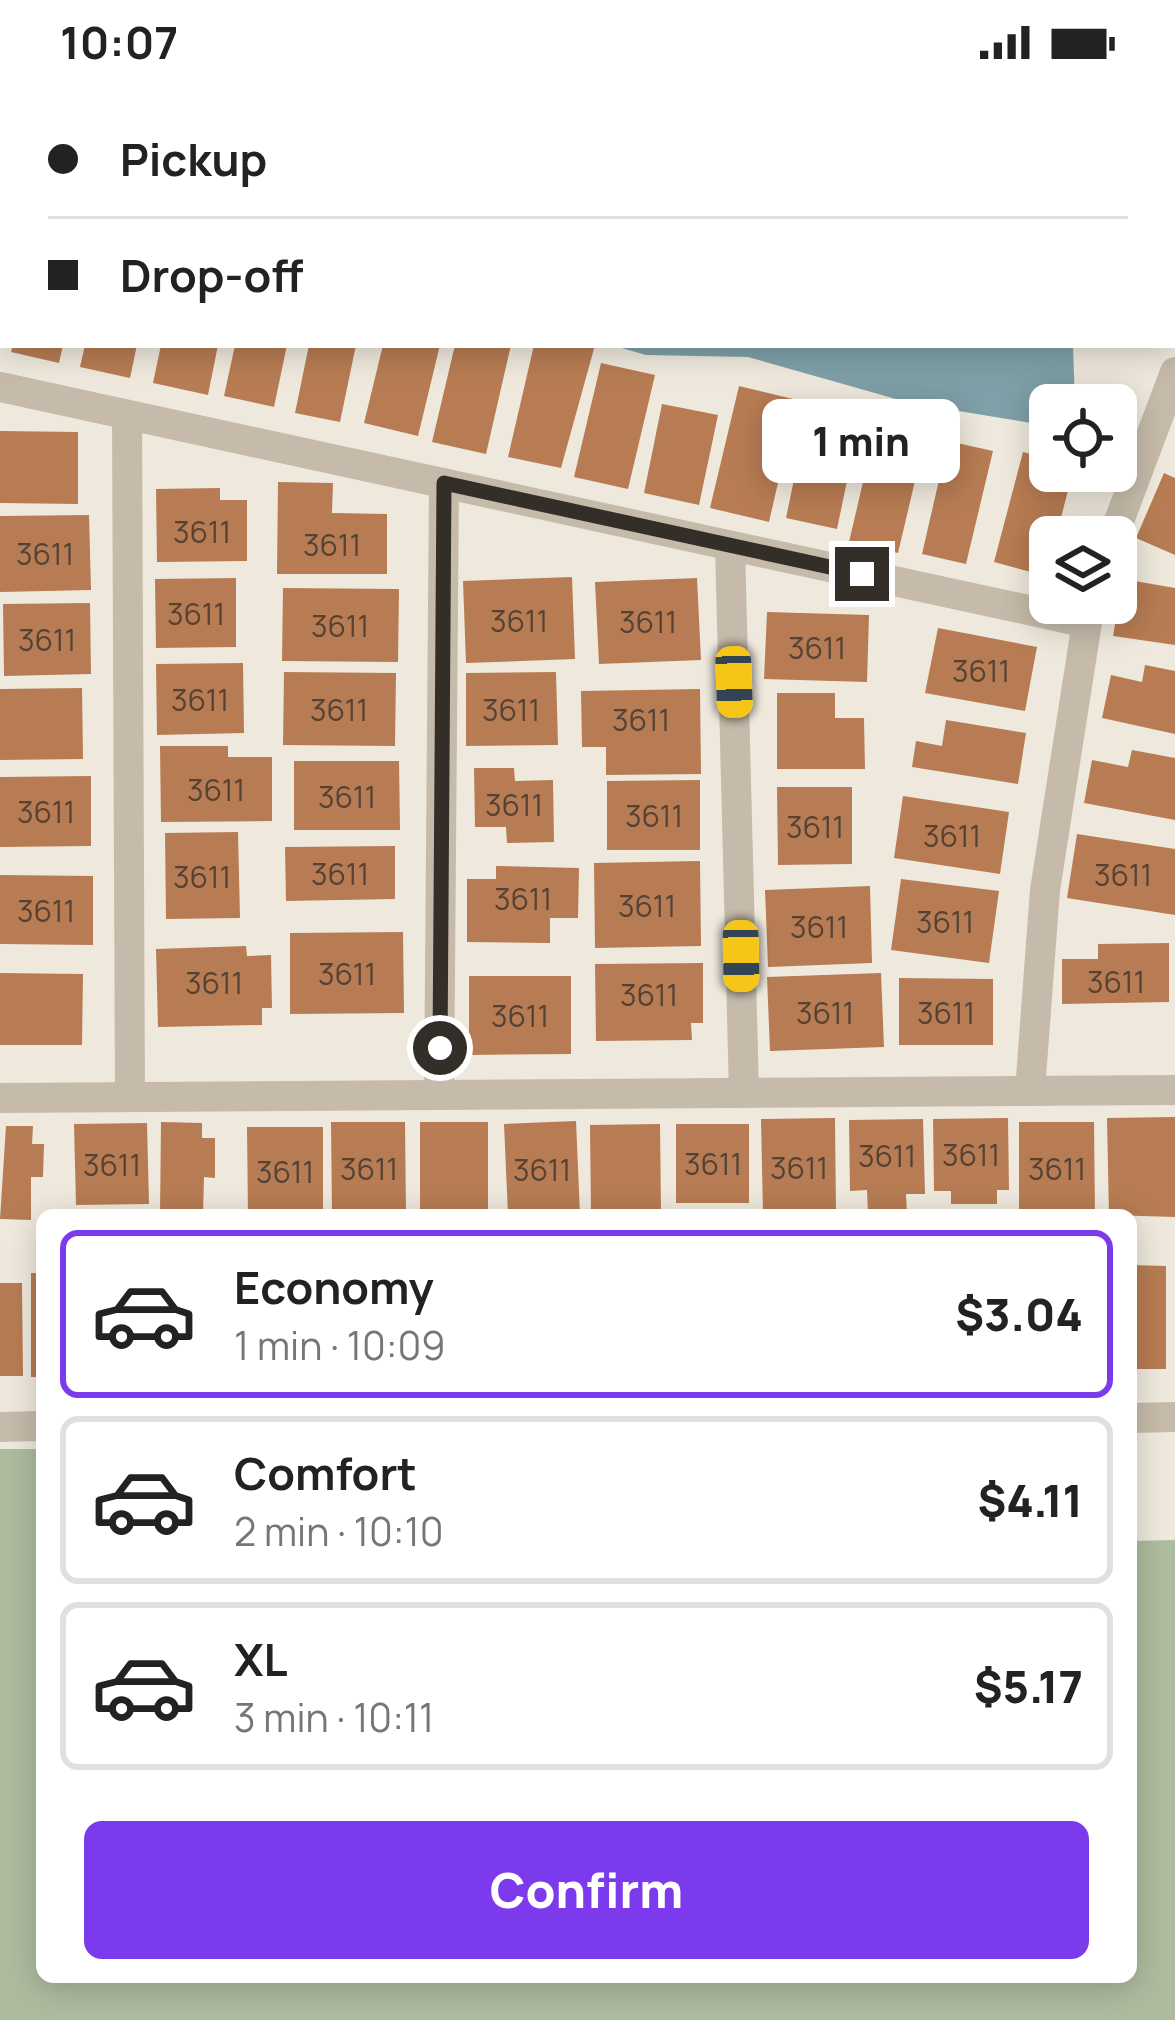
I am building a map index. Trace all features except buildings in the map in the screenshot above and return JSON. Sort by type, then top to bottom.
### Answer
[{"type":"lane","points":[[1121,516],[1175,372]]},
{"type":"lane","points":[[0,387],[730,546],[1029,602]]},
{"type":"lane","points":[[127,415],[130,1097]]},
{"type":"lane","points":[[440,1095],[444,483]]},
{"type":"lane","points":[[730,546],[744,1093]]},
{"type":"lane","points":[[1030,1091],[1046,890],[1085,624]]},
{"type":"lane","points":[[0,1098],[1175,1090]]},
{"type":"lane","points":[[1137,1418],[1175,1417]]},
{"type":"lane","points":[[0,1427],[36,1426]]},
{"type":"green space","points":[[0,1449],[36,1449],[36,1983],[1137,1983],[1137,1541],[1175,1540],[1175,2020],[0,2020]]},
{"type":"water","points":[[622,348],[1073,348],[1074,384],[1029,384],[1029,423],[910,403],[748,357],[646,355]]},
{"type":"route","points":[[440,1048],[444,483],[862,574]]}]
